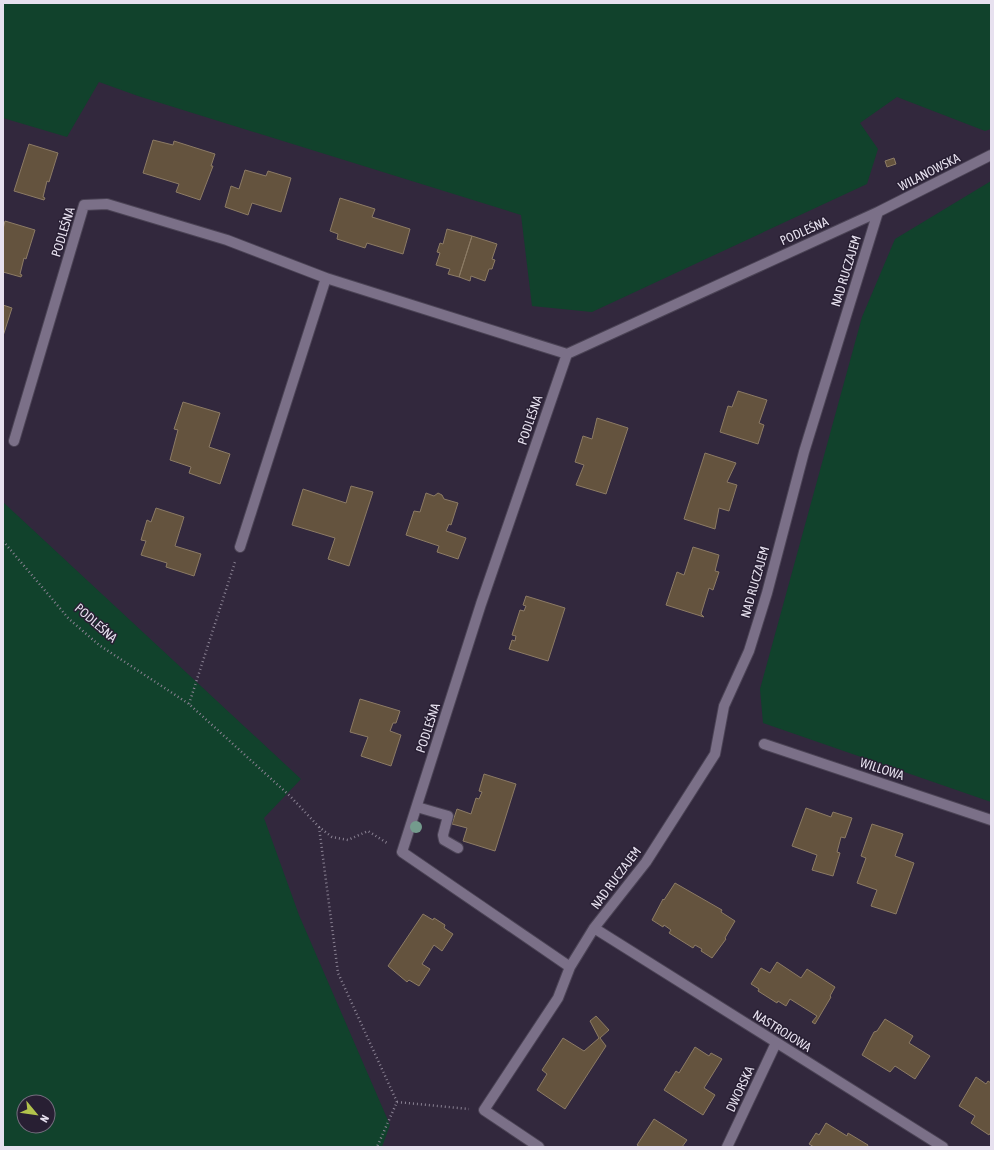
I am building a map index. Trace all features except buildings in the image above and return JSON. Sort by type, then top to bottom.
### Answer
[{"type":"street","name":"WILANOWSKA","points":[[878,212],[991,155]]},
{"type":"street","name":"PODLEŚNA","points":[[14,441],[84,205],[107,204],[227,240],[326,278],[567,354],[878,212]]},
{"type":"street","name":"NAD RUCZAJEM","points":[[484,1110],[558,998],[570,967],[594,928],[646,862],[715,754],[724,706],[749,651],[804,452],[878,212]]},
{"type":"street","points":[[240,547],[326,278]]},
{"type":"street","name":"PODLEŚNA","points":[[402,852],[481,604],[567,354]]},
{"type":"street","name":"WILLOWA","points":[[764,744],[991,820]]},
{"type":"street","points":[[417,807],[451,817],[443,835],[444,840],[458,848]]},
{"type":"street","points":[[402,852],[570,967]]},
{"type":"street","name":"NASTROJOWA","points":[[594,928],[943,1147]]},
{"type":"street","name":"DWORSKA","points":[[728,1147],[776,1043]]},
{"type":"street","points":[[484,1110],[539,1147]]},
{"type":"path","name":"PODLEŚNA","points":[[3,541],[69,619],[99,645],[189,704],[290,796],[319,827],[332,837],[348,840],[368,831],[402,852]]},
{"type":"path","points":[[189,704],[240,547]]},
{"type":"path","points":[[319,827],[338,973],[397,1102],[377,1147]]},
{"type":"path","points":[[397,1102],[484,1110]]},
{"type":"green space","points":[[3,3],[991,3],[991,129],[985,131],[897,97],[860,123],[878,149],[867,184],[592,312],[532,306],[521,215],[138,96],[99,82],[67,137],[3,118]]},
{"type":"green space","points":[[991,181],[991,802],[763,723],[760,689],[862,317],[895,239]]},
{"type":"green space","points":[[3,502],[301,779],[264,818],[299,915],[390,1125],[382,1147],[3,1147]]}]
